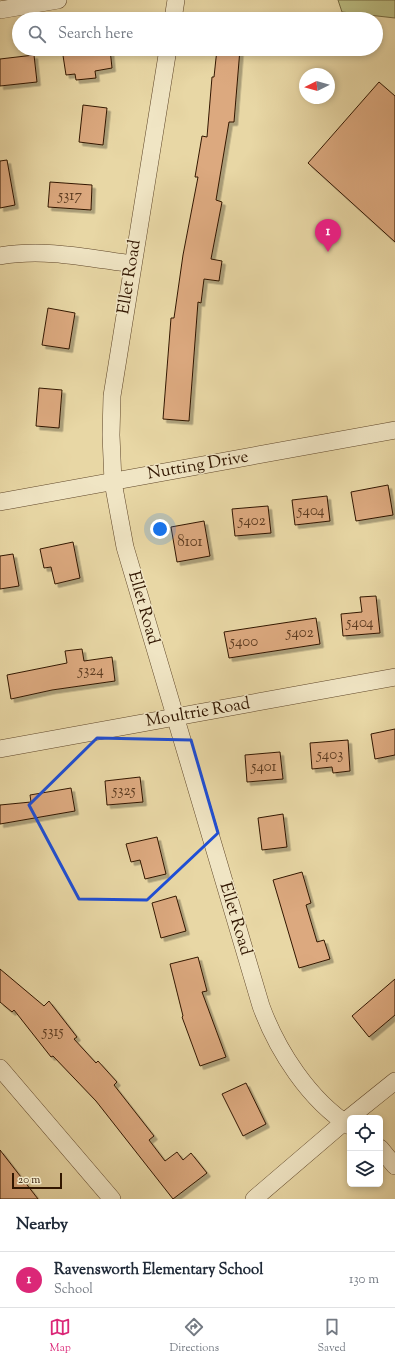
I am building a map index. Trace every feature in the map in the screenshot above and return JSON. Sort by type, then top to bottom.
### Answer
[{"type":"street","points":[[0,10],[58,0]]},
{"type":"street","points":[[174,12],[176,0]]},
{"type":"street","name":"Ellet Road","points":[[167,56],[132,264],[112,396],[110,435],[113,482],[125,547],[261,1006],[269,1027],[281,1051],[296,1072],[321,1102],[347,1124]]},
{"type":"street","points":[[0,256],[33,253],[56,253],[132,264]]},
{"type":"street","name":"Nutting Drive","points":[[0,502],[395,430]]},
{"type":"street","name":"Moultrie Road","points":[[0,749],[395,677]]},
{"type":"street","points":[[0,1068],[112,1199]]},
{"type":"street","points":[[357,1115],[395,1081]]},
{"type":"street","points":[[254,1199],[347,1124]]},
{"type":"street","points":[[382,1151],[395,1166]]},
{"type":"highlighted area","points":[[97,738],[191,740],[218,833],[147,900],[79,899],[29,805]]},
{"type":"green space","points":[[338,0],[395,0],[395,18],[383,17],[383,12],[342,12]]},
{"type":"building","points":[[34,56],[37,82],[0,86],[0,59]]},
{"type":"building","points":[[63,56],[111,56],[112,68],[95,71],[96,78],[76,80],[75,74],[66,75]]},
{"type":"building","points":[[216,56],[239,56],[234,122],[229,122],[216,200],[222,202],[211,259],[222,261],[219,281],[204,279],[201,303],[198,302],[189,421],[163,419],[171,318],[174,318],[183,255],[198,177],[195,177],[202,136],[207,137],[212,77],[214,77]]},
{"type":"building","points":[[379,82],[395,96],[395,242],[308,163]]},
{"type":"building","points":[[83,105],[107,108],[103,145],[79,142]]},
{"type":"building","points":[[7,160],[15,205],[0,208],[0,161]]},
{"type":"building","points":[[50,182],[92,185],[91,210],[48,207]]},
{"type":"building","points":[[48,308],[75,313],[69,349],[42,345]]},
{"type":"building","points":[[39,388],[62,390],[59,428],[36,426]]},
{"type":"building","points":[[388,485],[393,515],[356,521],[351,492]]},
{"type":"building","points":[[327,496],[330,521],[295,525],[292,500]]},
{"type":"building","points":[[268,506],[271,533],[235,536],[232,509]]},
{"type":"building","points":[[204,521],[210,556],[177,562],[171,527]]},
{"type":"building","points":[[73,542],[80,578],[55,584],[51,567],[44,568],[40,549]]},
{"type":"building","points":[[13,554],[19,586],[0,589],[0,556]]},
{"type":"building","points":[[376,596],[380,633],[343,636],[341,614],[362,612],[360,597]]},
{"type":"building","points":[[316,618],[320,644],[229,658],[224,632]]},
{"type":"building","points":[[82,649],[84,661],[112,657],[115,681],[52,690],[11,699],[7,675],[67,663],[65,651]]},
{"type":"building","points":[[395,729],[395,755],[375,759],[371,734]]},
{"type":"building","points":[[348,740],[350,771],[333,773],[332,767],[312,769],[310,743]]},
{"type":"building","points":[[280,752],[283,779],[247,782],[245,755]]},
{"type":"building","points":[[140,777],[143,802],[107,805],[105,781]]},
{"type":"building","points":[[71,788],[75,811],[0,824],[0,805],[31,802],[30,795]]},
{"type":"building","points":[[283,814],[287,847],[262,850],[258,818]]},
{"type":"building","points":[[157,837],[166,874],[145,879],[140,860],[131,862],[126,844]]},
{"type":"building","points":[[302,872],[311,903],[306,905],[317,942],[324,940],[330,959],[299,968],[273,880]]},
{"type":"building","points":[[176,896],[186,931],[161,938],[152,903]]},
{"type":"building","points":[[198,957],[207,991],[202,992],[226,1057],[200,1066],[182,1017],[170,964]]},
{"type":"building","points":[[0,969],[44,1006],[49,1001],[77,1037],[74,1039],[96,1063],[98,1061],[117,1082],[114,1085],[154,1136],[149,1140],[165,1161],[177,1152],[183,1160],[191,1153],[207,1173],[173,1199],[96,1101],[53,1056],[51,1057],[14,1010],[12,1012],[0,1002]]},
{"type":"building","points":[[395,979],[395,1015],[369,1037],[352,1016]]},
{"type":"building","points":[[246,1083],[266,1124],[243,1136],[222,1094]]},
{"type":"building","points":[[0,1150],[38,1199],[0,1199]]},
{"type":"place","name":"Ravensworth Elementary School","points":[[328,252]]}]
